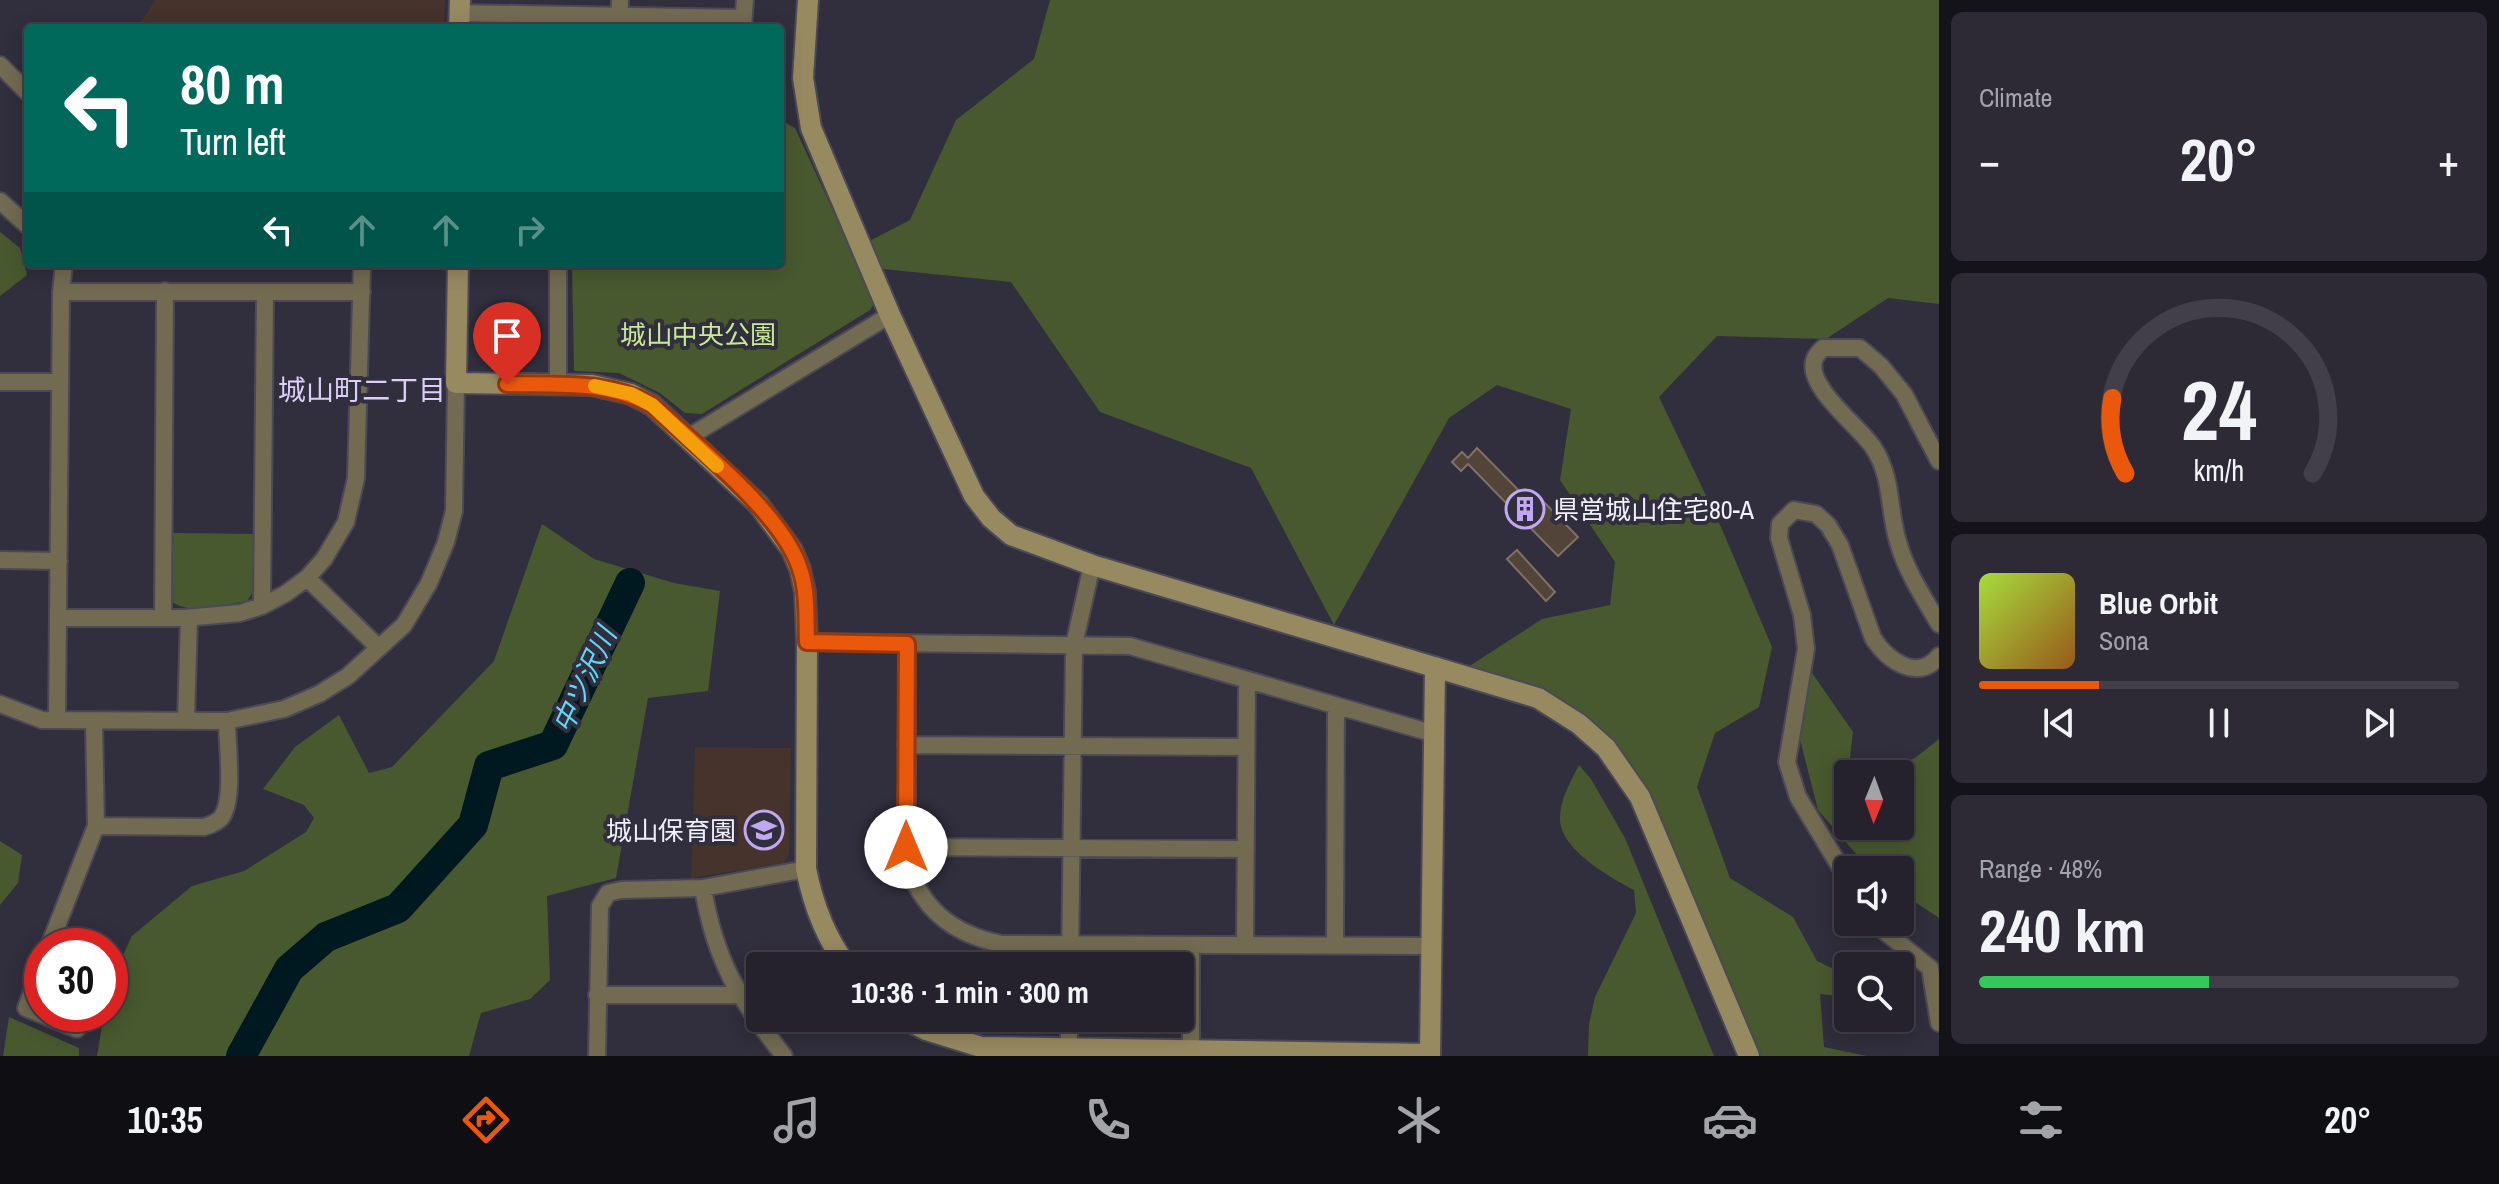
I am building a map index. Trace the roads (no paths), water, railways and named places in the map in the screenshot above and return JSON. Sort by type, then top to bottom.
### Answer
[{"type":"street","points":[[459,14],[620,14],[743,23],[745,0]]},
{"type":"street","points":[[808,0],[803,78],[811,128],[890,315],[974,496],[991,518],[1011,535],[1092,565],[1538,698],[1579,724],[1606,748],[1640,797],[1749,1056]]},
{"type":"street","points":[[0,65],[24,89]]},
{"type":"street","points":[[0,201],[24,222]]},
{"type":"street","points":[[57,720],[64,268]]},
{"type":"street","points":[[58,618],[189,618],[240,613],[285,594],[307,578],[324,559],[346,522],[353,497],[359,429],[362,268]]},
{"type":"street","points":[[0,704],[42,720],[227,721],[284,709],[319,694],[348,676],[404,625],[429,583],[446,542],[454,511],[458,268]]},
{"type":"street","points":[[558,268],[558,385]]},
{"type":"street","points":[[163,618],[165,291]]},
{"type":"street","points":[[61,292],[362,292]]},
{"type":"street","points":[[262,606],[265,293]]},
{"type":"street","points":[[687,438],[890,315]]},
{"type":"street","points":[[1939,461],[1904,394],[1881,366],[1860,348],[1823,348],[1814,360],[1815,378],[1825,394],[1872,446],[1886,469],[1897,539],[1904,562],[1939,624]]},
{"type":"street","points":[[0,382],[60,382]]},
{"type":"street","points":[[456,383],[592,385],[631,394],[652,405],[758,504],[792,550],[805,592],[806,869],[815,907],[838,952]]},
{"type":"street","points":[[1834,857],[1798,797],[1787,762],[1806,649],[1802,615],[1779,538],[1780,524],[1786,517],[1794,510],[1803,511],[1816,514],[1828,525],[1840,545],[1873,638],[1881,651],[1898,665],[1915,669],[1933,663],[1939,656]]},
{"type":"street","points":[[0,560],[59,561]]},
{"type":"street","points":[[1071,952],[1074,645],[1092,565]]},
{"type":"street","points":[[307,578],[379,648]]},
{"type":"street","points":[[186,721],[189,618]]},
{"type":"street","points":[[807,642],[1130,646],[1435,734]]},
{"type":"street","points":[[907,644],[906,847],[910,872],[922,896],[946,923],[957,930],[1002,944],[1432,946]]},
{"type":"street","points":[[932,1032],[981,1047],[1074,1052],[1430,1055],[1435,667]]},
{"type":"street","points":[[1245,945],[1247,680]]},
{"type":"street","points":[[1335,945],[1336,706]]},
{"type":"street","points":[[96,826],[204,827],[215,823],[223,815],[228,799],[227,721]]},
{"type":"street","points":[[56,928],[96,826],[94,722]]},
{"type":"street","points":[[906,745],[1246,747]]},
{"type":"street","points":[[906,847],[1246,849]]},
{"type":"street","points":[[597,1056],[600,906],[608,893],[703,888],[806,869]]},
{"type":"street","points":[[703,888],[712,935],[739,995],[784,1056]]},
{"type":"street","points":[[1890,936],[1930,968],[1939,1023]]},
{"type":"street","points":[[1191,945],[1191,1051]]},
{"type":"street","points":[[597,995],[739,995]]},
{"type":"street","points":[[1071,1032],[1074,1052]]},
{"type":"waterway","name":"中ツ沢川","points":[[241,1056],[289,969],[326,937],[398,908],[473,825],[489,766],[553,745],[630,583]]},
{"type":"place","name":"県営城山住宅80-A","points":[[1525,509]]},
{"type":"place","name":"城山保育園","points":[[764,830]]},
{"type":"district","name":"城山町二丁目","points":[[362,390]]},
{"type":"park label","name":"城山中央公園","points":[[698,334]]}]
